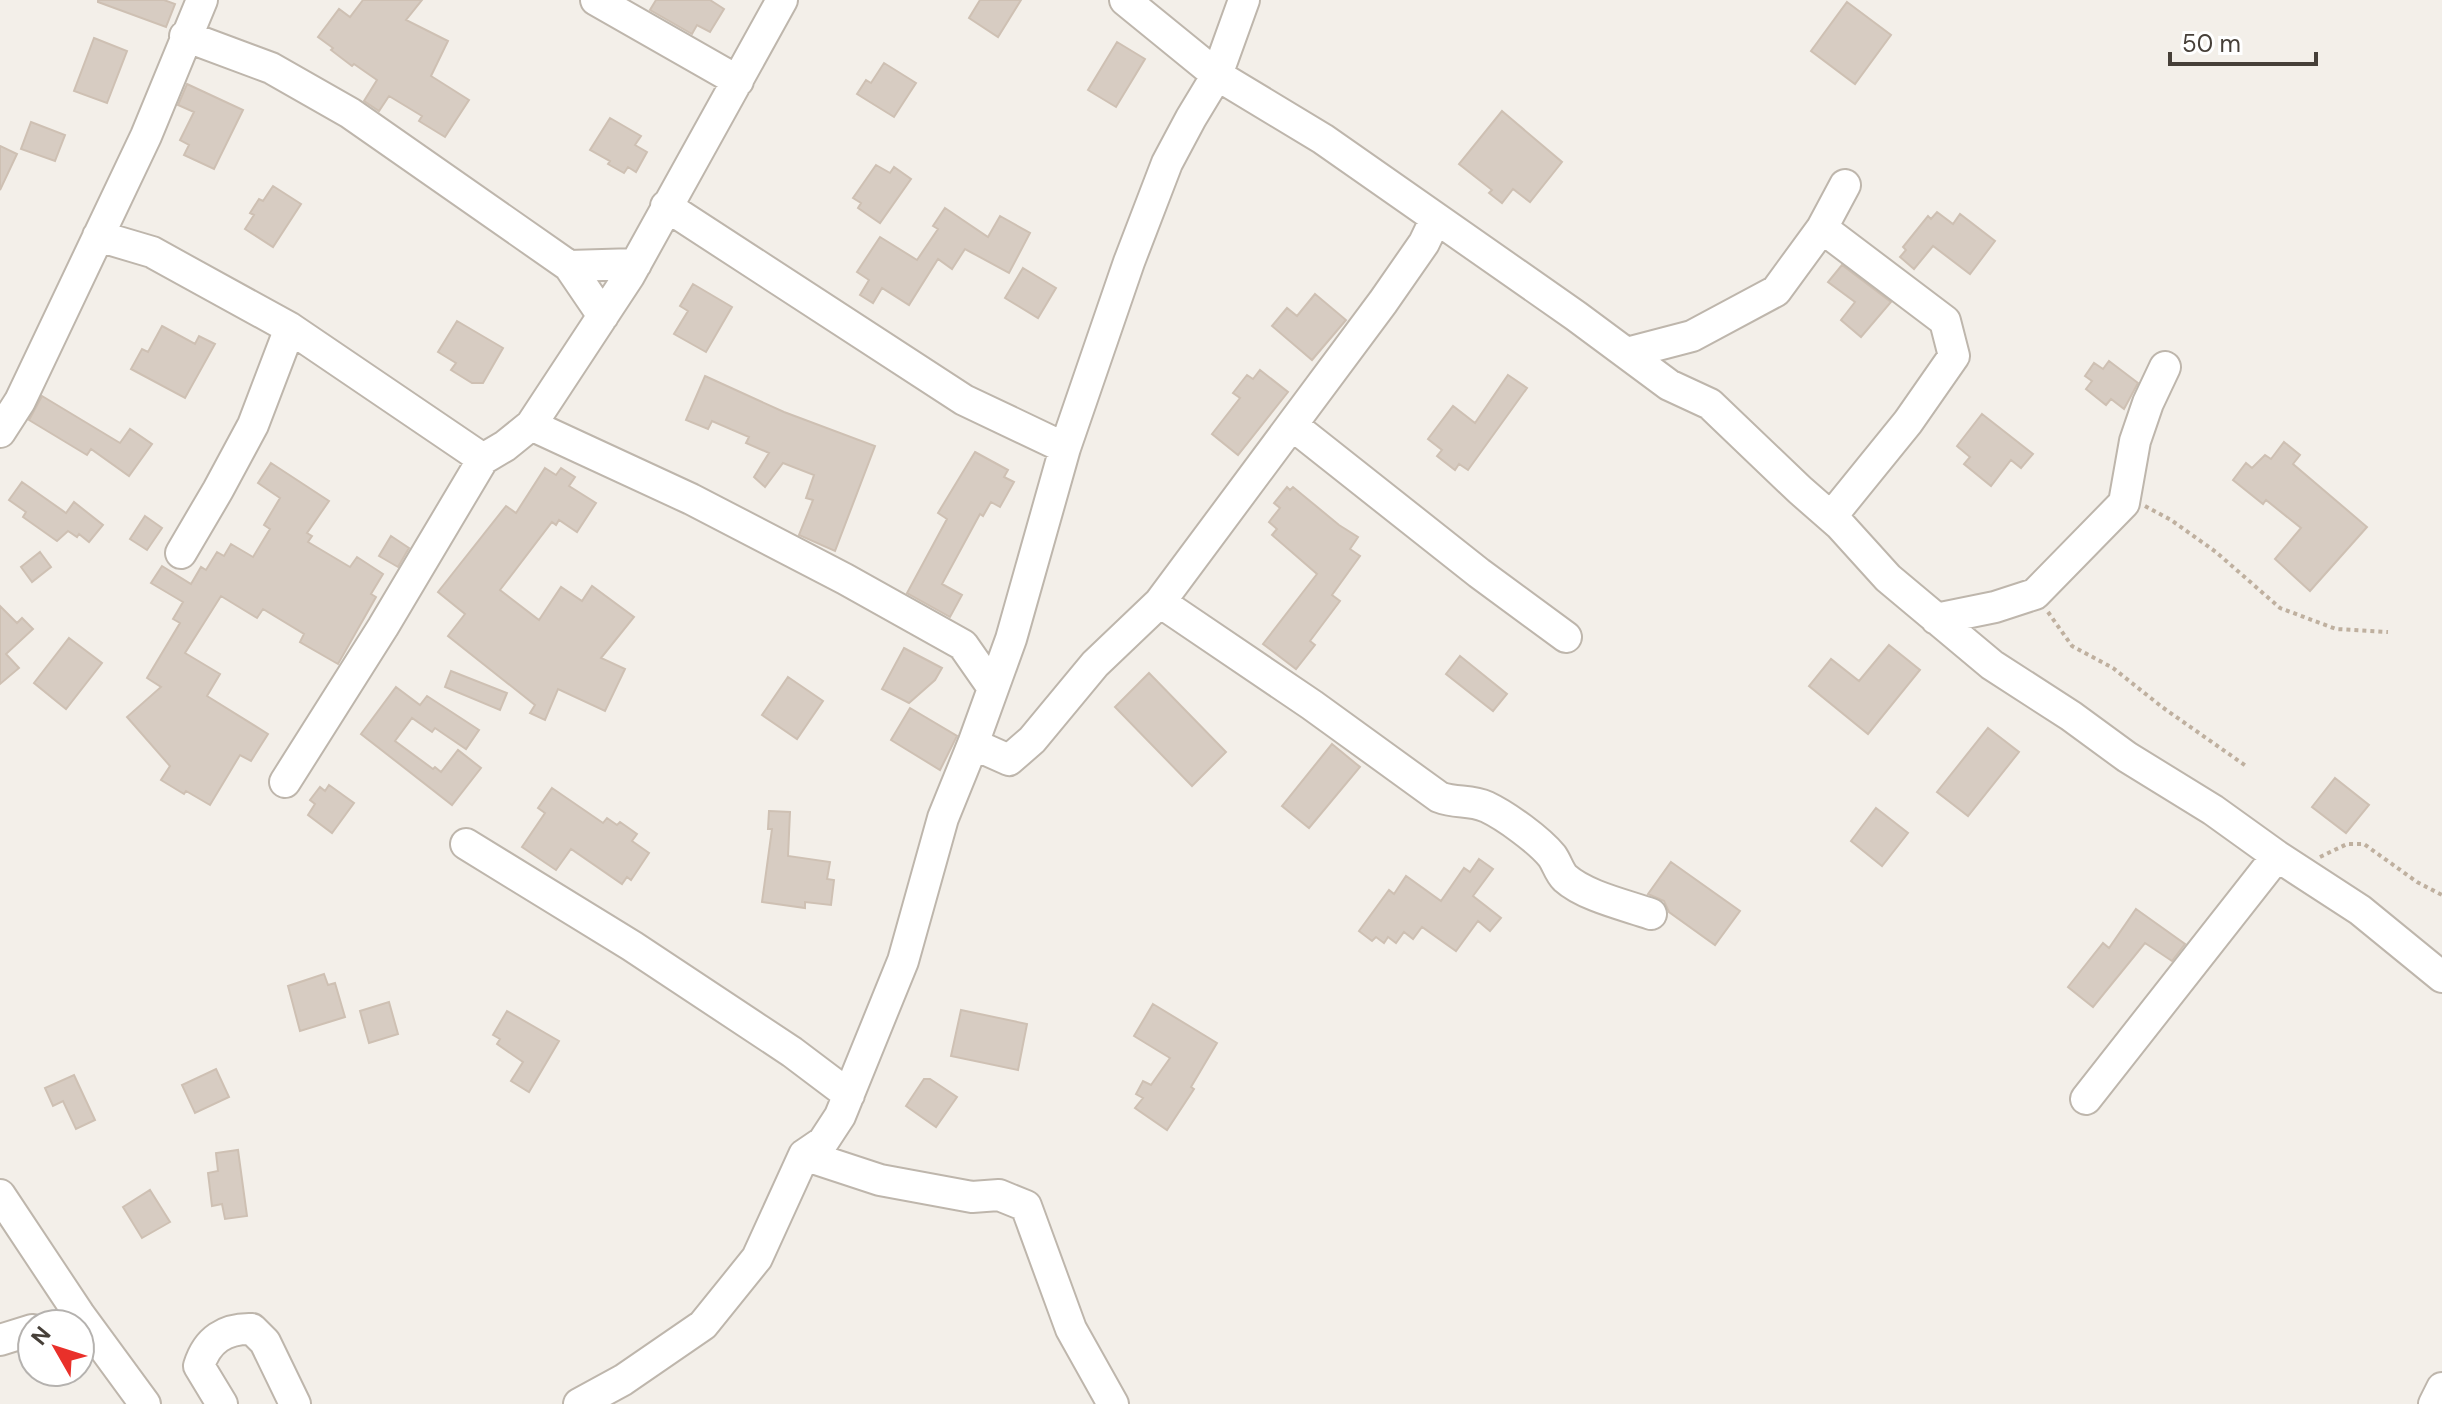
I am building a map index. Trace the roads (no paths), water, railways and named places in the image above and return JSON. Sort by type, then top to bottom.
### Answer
[{"type":"street","points":[[0,432],[20,401],[146,136],[202,0]]},
{"type":"street","points":[[596,0],[738,81]]},
{"type":"street","points":[[285,782],[383,627],[483,459],[531,425],[603,316],[636,264],[782,0]]},
{"type":"street","points":[[1125,0],[1217,75],[1323,139],[1669,385],[1710,404],[1831,517],[1888,578],[1992,665],[2360,910],[2442,977]]},
{"type":"street","points":[[579,1404],[623,1380],[703,1325],[757,1258],[804,1155],[823,1142],[840,1116],[903,961],[943,818],[1011,639],[1065,448],[1129,262],[1167,163],[1217,75],[1244,0]]},
{"type":"street","points":[[185,36],[271,68],[350,113],[569,266],[603,316]]},
{"type":"street","points":[[1627,353],[1692,336],[1776,291],[1822,228],[1845,185]]},
{"type":"street","points":[[666,206],[964,400],[1065,448]]},
{"type":"street","points":[[973,744],[1009,760],[1032,740],[1095,664],[1160,602],[1408,267],[1436,218]]},
{"type":"street","points":[[1822,228],[1945,321],[1954,356],[1908,422],[1831,517]]},
{"type":"street","points":[[98,236],[152,252],[290,328],[483,459]]},
{"type":"street","points":[[569,266],[636,264]]},
{"type":"street","points":[[181,553],[253,425],[290,328]]},
{"type":"street","points":[[1936,619],[1995,607],[2035,594],[2124,503],[2135,441],[2165,367]]},
{"type":"street","points":[[531,425],[691,499],[963,645],[993,688]]},
{"type":"street","points":[[1292,425],[1479,573],[1566,637]]},
{"type":"street","points":[[1160,602],[1312,705],[1439,797],[1452,802],[1468,800],[1490,808],[1511,822],[1542,846],[1553,857],[1562,876],[1580,888],[1651,914]]},
{"type":"street","points":[[963,645],[1011,639]]},
{"type":"street","points":[[466,844],[632,946],[792,1052],[849,1095]]},
{"type":"street","points":[[2086,1099],[2286,862]]},
{"type":"street","points":[[804,1155],[880,1180],[972,1197],[999,1195],[1026,1206],[1071,1329],[1113,1404]]},
{"type":"street","points":[[0,1195],[75,1308]]},
{"type":"street","points":[[222,1404],[199,1366],[204,1351],[220,1335],[237,1328],[252,1329],[265,1342],[295,1404]]},
{"type":"street","points":[[96,1337],[145,1404]]},
{"type":"street","points":[[2434,1404],[2442,1388]]}]
